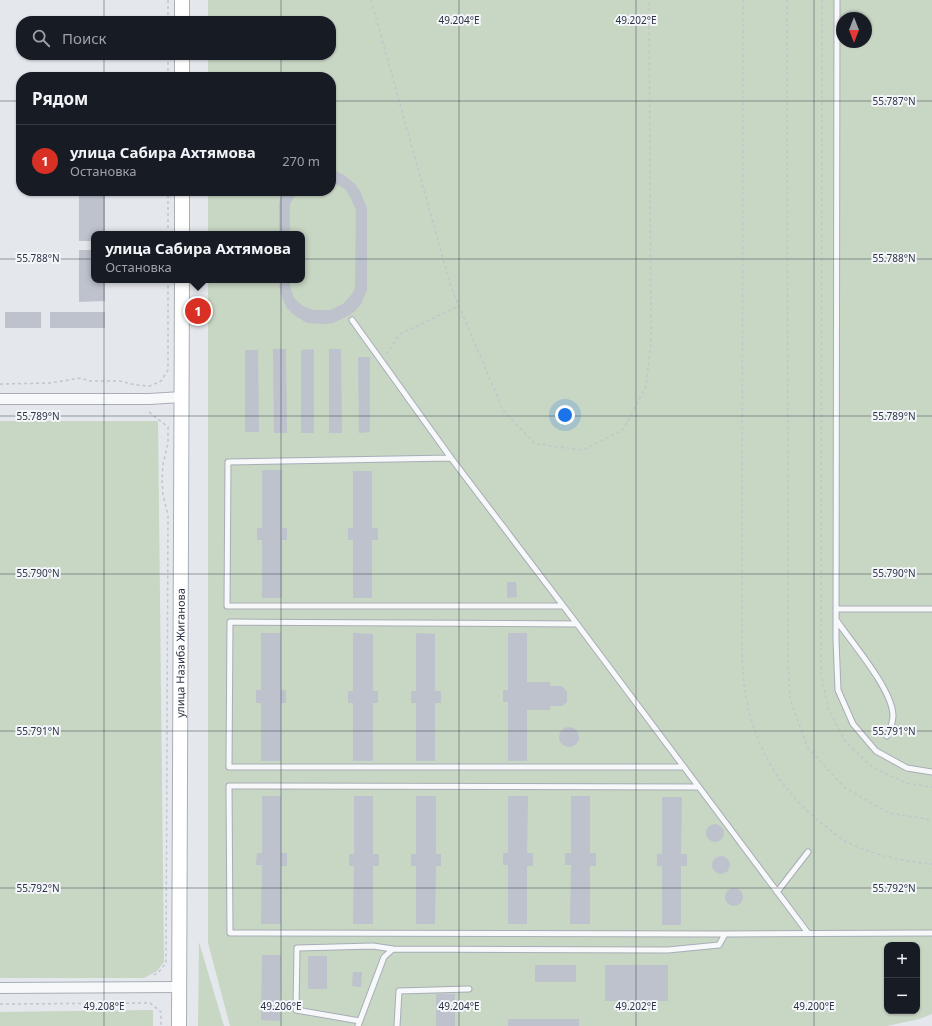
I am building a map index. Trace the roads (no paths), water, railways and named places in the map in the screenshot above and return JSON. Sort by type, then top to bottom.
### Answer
[{"type":"street","points":[[182,0],[182,16]]},
{"type":"street","points":[[182,60],[182,72]]},
{"type":"street","points":[[182,196],[182,231]]},
{"type":"street","name":"улица Назиба Жиганова","points":[[179,1026],[182,283]]},
{"type":"street","points":[[0,399],[149,399],[182,397]]},
{"type":"street","points":[[0,988],[179,987]]},
{"type":"lane","points":[[837,0],[836,620],[838,690],[853,724],[876,750],[907,768],[932,772]]},
{"type":"lane","points":[[352,320],[451,458],[808,933]]},
{"type":"lane","points":[[451,458],[228,462],[227,606],[562,606]]},
{"type":"lane","points":[[836,610],[932,609]]},
{"type":"lane","points":[[836,620],[884,688],[891,703],[893,716],[887,736]]},
{"type":"lane","points":[[577,624],[230,622],[229,767],[684,767]]},
{"type":"lane","points":[[698,787],[229,786],[230,933],[932,933]]},
{"type":"lane","points":[[777,892],[808,852]]},
{"type":"lane","points":[[392,949],[384,957],[359,1023],[296,1010],[296,948],[373,946],[392,949],[668,950],[719,945],[725,934]]},
{"type":"lane","points":[[397,1026],[399,991],[469,989]]},
{"type":"place","name":"улица Сабира Ахтямова","points":[[198,311]]}]
